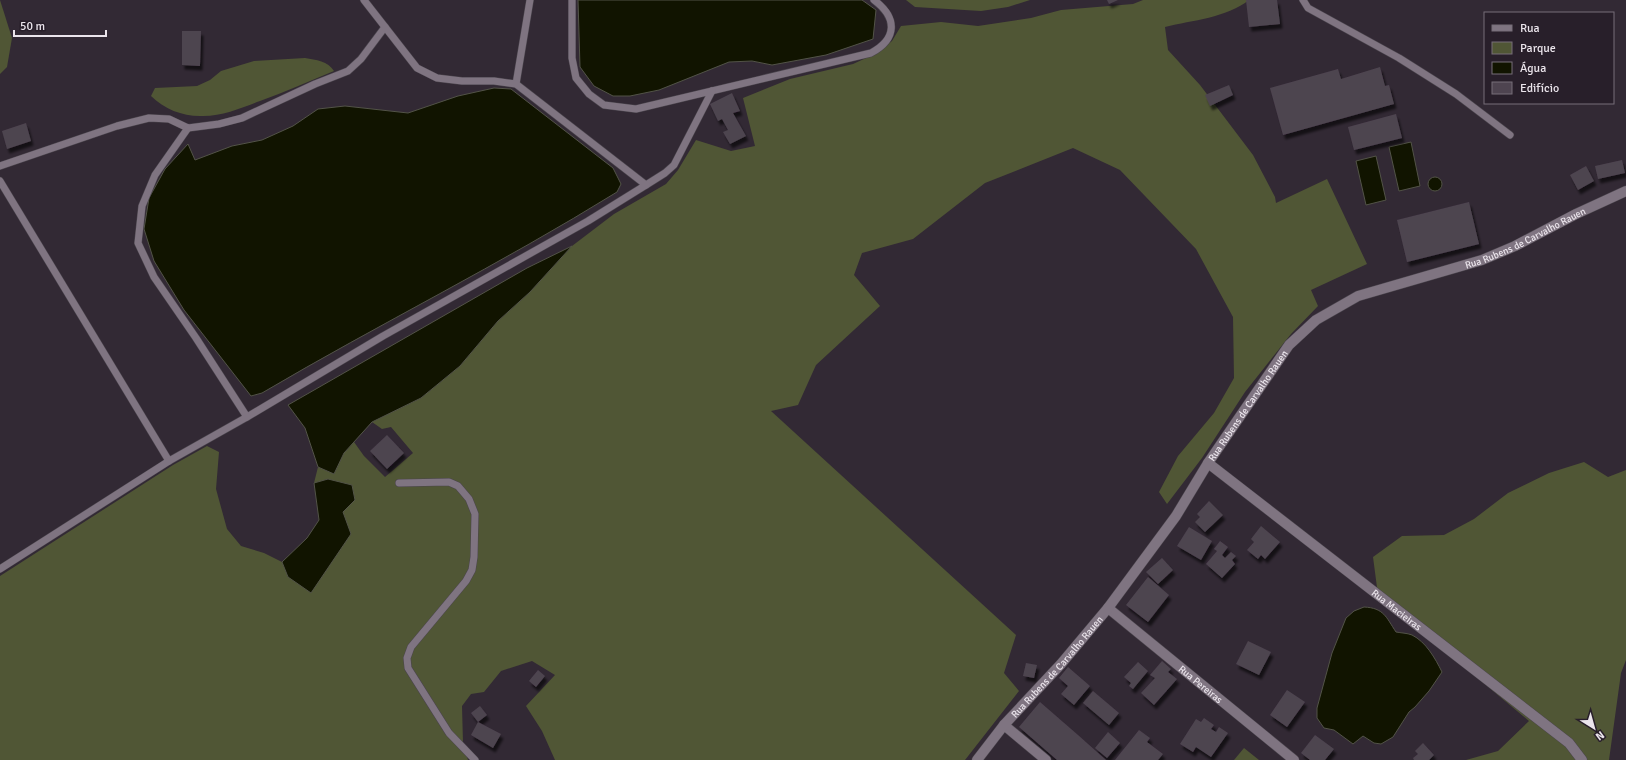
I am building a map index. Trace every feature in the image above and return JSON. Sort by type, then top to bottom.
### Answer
[{"type":"street","name":"Rua Rubens de Carvalho Rauen","points":[[977,760],[1004,725],[1061,664],[1108,608],[1176,516],[1208,463],[1288,345],[1316,320],[1358,296],[1482,260],[1515,246],[1576,214],[1626,191]]},
{"type":"street","name":"Rua Macieiras","points":[[1208,463],[1570,743],[1582,760]]},
{"type":"street","name":"Rua Pereiras","points":[[1108,608],[1294,760]]},
{"type":"street","points":[[1004,725],[1046,760]]},
{"type":"lane","points":[[364,0],[417,68],[437,78],[462,81],[494,81],[516,84],[646,185]]},
{"type":"lane","points":[[516,84],[530,0]]},
{"type":"lane","points":[[572,0],[572,58],[576,78],[589,94],[604,105],[636,109],[871,53],[881,47],[888,38],[892,26],[888,14],[874,0]]},
{"type":"lane","points":[[1303,0],[1308,8],[1399,58],[1456,94],[1510,135]]},
{"type":"lane","points":[[0,166],[117,126],[149,118],[169,119],[188,128],[219,124],[242,118],[348,71],[361,59],[385,27]]},
{"type":"lane","points":[[0,570],[169,461],[247,417],[383,336],[588,221],[665,173],[674,165],[712,91]]},
{"type":"lane","points":[[188,128],[155,175],[142,206],[138,243],[154,276],[247,417]]},
{"type":"lane","points":[[0,181],[169,461]]},
{"type":"lane","points":[[399,483],[449,482],[458,486],[469,499],[475,514],[474,557],[472,570],[466,581],[411,647],[407,658],[408,668],[449,734],[475,760]]},
{"type":"green space","points":[[0,0],[12,38],[7,67],[0,74]]},
{"type":"green space","points":[[906,0],[1030,0],[1008,7],[981,11],[915,7]]},
{"type":"green space","points":[[1143,0],[1249,0],[1220,15],[1165,27],[1168,50],[1200,85],[1253,155],[1275,197],[1276,203],[1327,179],[1367,264],[1311,290],[1318,306],[1291,334],[1245,392],[1202,458],[1167,504],[1159,492],[1178,456],[1214,413],[1234,378],[1233,317],[1196,249],[1120,170],[1073,148],[985,183],[913,239],[862,253],[854,275],[880,306],[816,365],[798,405],[771,411],[1016,635],[1004,673],[1019,691],[965,760],[555,760],[542,731],[526,706],[555,675],[532,661],[501,671],[484,692],[471,694],[462,706],[463,743],[468,760],[0,760],[0,576],[173,465],[207,446],[219,452],[216,489],[227,529],[241,546],[264,553],[282,562],[288,577],[334,558],[350,534],[328,479],[314,483],[318,467],[334,474],[344,453],[354,442],[364,456],[385,477],[413,453],[391,427],[382,429],[372,422],[421,398],[460,366],[498,321],[530,292],[572,246],[614,214],[666,184],[678,170],[696,140],[731,151],[755,146],[743,98],[790,79],[853,64],[877,53],[892,41],[901,26],[941,22],[978,26],[1031,18],[1061,10],[1133,4]]},
{"type":"green space","points":[[305,58],[325,63],[334,71],[269,98],[223,114],[208,116],[187,115],[167,108],[151,96],[155,88],[197,86],[210,80],[221,71],[254,61]]},
{"type":"green space","points":[[1584,462],[1608,477],[1626,470],[1626,660],[1621,673],[1609,760],[1466,760],[1498,751],[1529,721],[1378,595],[1373,557],[1402,536],[1444,535],[1474,519],[1508,493],[1549,473]]},
{"type":"green space","points":[[1244,748],[1259,760],[1234,760]]},
{"type":"water","points":[[578,0],[862,0],[876,10],[873,39],[826,55],[772,65],[752,61],[729,62],[659,90],[630,96],[613,96],[594,86],[580,67]]},
{"type":"water","points":[[494,88],[511,89],[613,168],[621,184],[617,192],[485,269],[262,393],[251,396],[184,310],[154,261],[144,229],[149,198],[165,169],[188,144],[195,160],[232,146],[262,140],[293,126],[318,109],[345,106],[408,113],[458,96]]},
{"type":"water","points":[[1411,142],[1420,186],[1399,191],[1389,147]]},
{"type":"water","points":[[1376,156],[1386,200],[1366,205],[1356,161]]},
{"type":"water","points":[[1432,177],[1438,177],[1442,181],[1442,187],[1438,191],[1432,191],[1428,187],[1428,181]]},
{"type":"water","points":[[572,246],[530,292],[498,321],[460,366],[421,398],[372,422],[344,453],[334,474],[318,467],[305,428],[288,405],[527,268]]},
{"type":"water","points":[[328,479],[352,485],[355,500],[343,512],[351,534],[311,593],[288,577],[282,562],[307,538],[319,520],[314,483]]},
{"type":"water","points":[[1364,607],[1376,609],[1384,614],[1396,632],[1412,635],[1422,642],[1433,656],[1442,672],[1429,691],[1409,712],[1393,737],[1381,744],[1374,743],[1363,736],[1353,744],[1334,730],[1324,728],[1317,718],[1317,708],[1332,653],[1346,618],[1354,611]]},
{"type":"building","points":[[1107,0],[1118,0],[1109,4]]},
{"type":"building","points":[[1246,0],[1277,0],[1280,24],[1249,27]]},
{"type":"building","points":[[182,31],[201,31],[200,66],[182,65]]},
{"type":"building","points":[[1380,67],[1385,86],[1389,85],[1394,104],[1283,135],[1270,88],[1338,69],[1341,79]]},
{"type":"building","points":[[1229,85],[1233,95],[1210,106],[1205,95]]},
{"type":"building","points":[[732,93],[740,111],[733,113],[746,136],[730,144],[723,132],[728,130],[722,119],[718,121],[710,104]]},
{"type":"building","points":[[1396,114],[1402,138],[1354,150],[1348,127]]},
{"type":"building","points":[[26,123],[31,141],[7,149],[2,131]]},
{"type":"building","points":[[1622,160],[1625,173],[1598,179],[1595,166]]},
{"type":"building","points":[[1586,166],[1594,181],[1578,190],[1570,175]]},
{"type":"building","points":[[1469,202],[1479,244],[1407,262],[1397,220]]},
{"type":"building","points":[[387,435],[404,453],[387,469],[370,451]]},
{"type":"building","points":[[1209,501],[1223,515],[1205,532],[1195,522],[1200,517],[1197,514]]},
{"type":"building","points":[[1261,526],[1280,542],[1265,559],[1261,555],[1258,559],[1247,550],[1254,542],[1251,539]]},
{"type":"building","points":[[1189,527],[1212,541],[1201,560],[1177,546]]},
{"type":"building","points":[[1220,541],[1228,547],[1222,555],[1225,558],[1231,552],[1236,556],[1232,560],[1235,564],[1222,578],[1206,564],[1217,551],[1214,549]]},
{"type":"building","points":[[1162,558],[1173,570],[1158,584],[1146,572]]},
{"type":"building","points":[[1148,577],[1169,595],[1148,622],[1126,605]]},
{"type":"building","points":[[1248,641],[1271,652],[1259,675],[1236,664]]},
{"type":"building","points":[[1162,661],[1171,669],[1168,672],[1177,679],[1154,705],[1141,693],[1155,678],[1150,675]]},
{"type":"building","points":[[1138,662],[1148,671],[1133,689],[1129,686],[1131,683],[1124,677]]},
{"type":"building","points":[[1026,663],[1037,665],[1034,678],[1023,676]]},
{"type":"building","points":[[1068,667],[1090,686],[1074,705],[1061,694],[1068,686],[1059,678]]},
{"type":"building","points":[[538,670],[545,676],[536,687],[529,681]]},
{"type":"building","points":[[1287,690],[1305,702],[1287,727],[1270,715]]},
{"type":"building","points":[[1093,691],[1119,713],[1109,725],[1083,703]]},
{"type":"building","points":[[1040,702],[1106,760],[1057,760],[1019,727]]},
{"type":"building","points":[[480,706],[487,715],[478,722],[471,713]]},
{"type":"building","points":[[1204,718],[1214,725],[1211,729],[1216,732],[1219,727],[1228,733],[1211,757],[1196,747],[1193,752],[1180,744],[1196,719],[1201,722]]},
{"type":"building","points":[[478,722],[501,734],[493,748],[471,735]]},
{"type":"building","points":[[1139,730],[1150,738],[1147,742],[1163,754],[1158,760],[1115,760]]},
{"type":"building","points":[[1108,732],[1120,743],[1107,758],[1095,748]]},
{"type":"building","points":[[1315,735],[1334,749],[1325,760],[1310,760],[1301,753]]},
{"type":"building","points":[[1423,743],[1434,755],[1429,760],[1414,760],[1413,758],[1418,754],[1415,751]]}]
